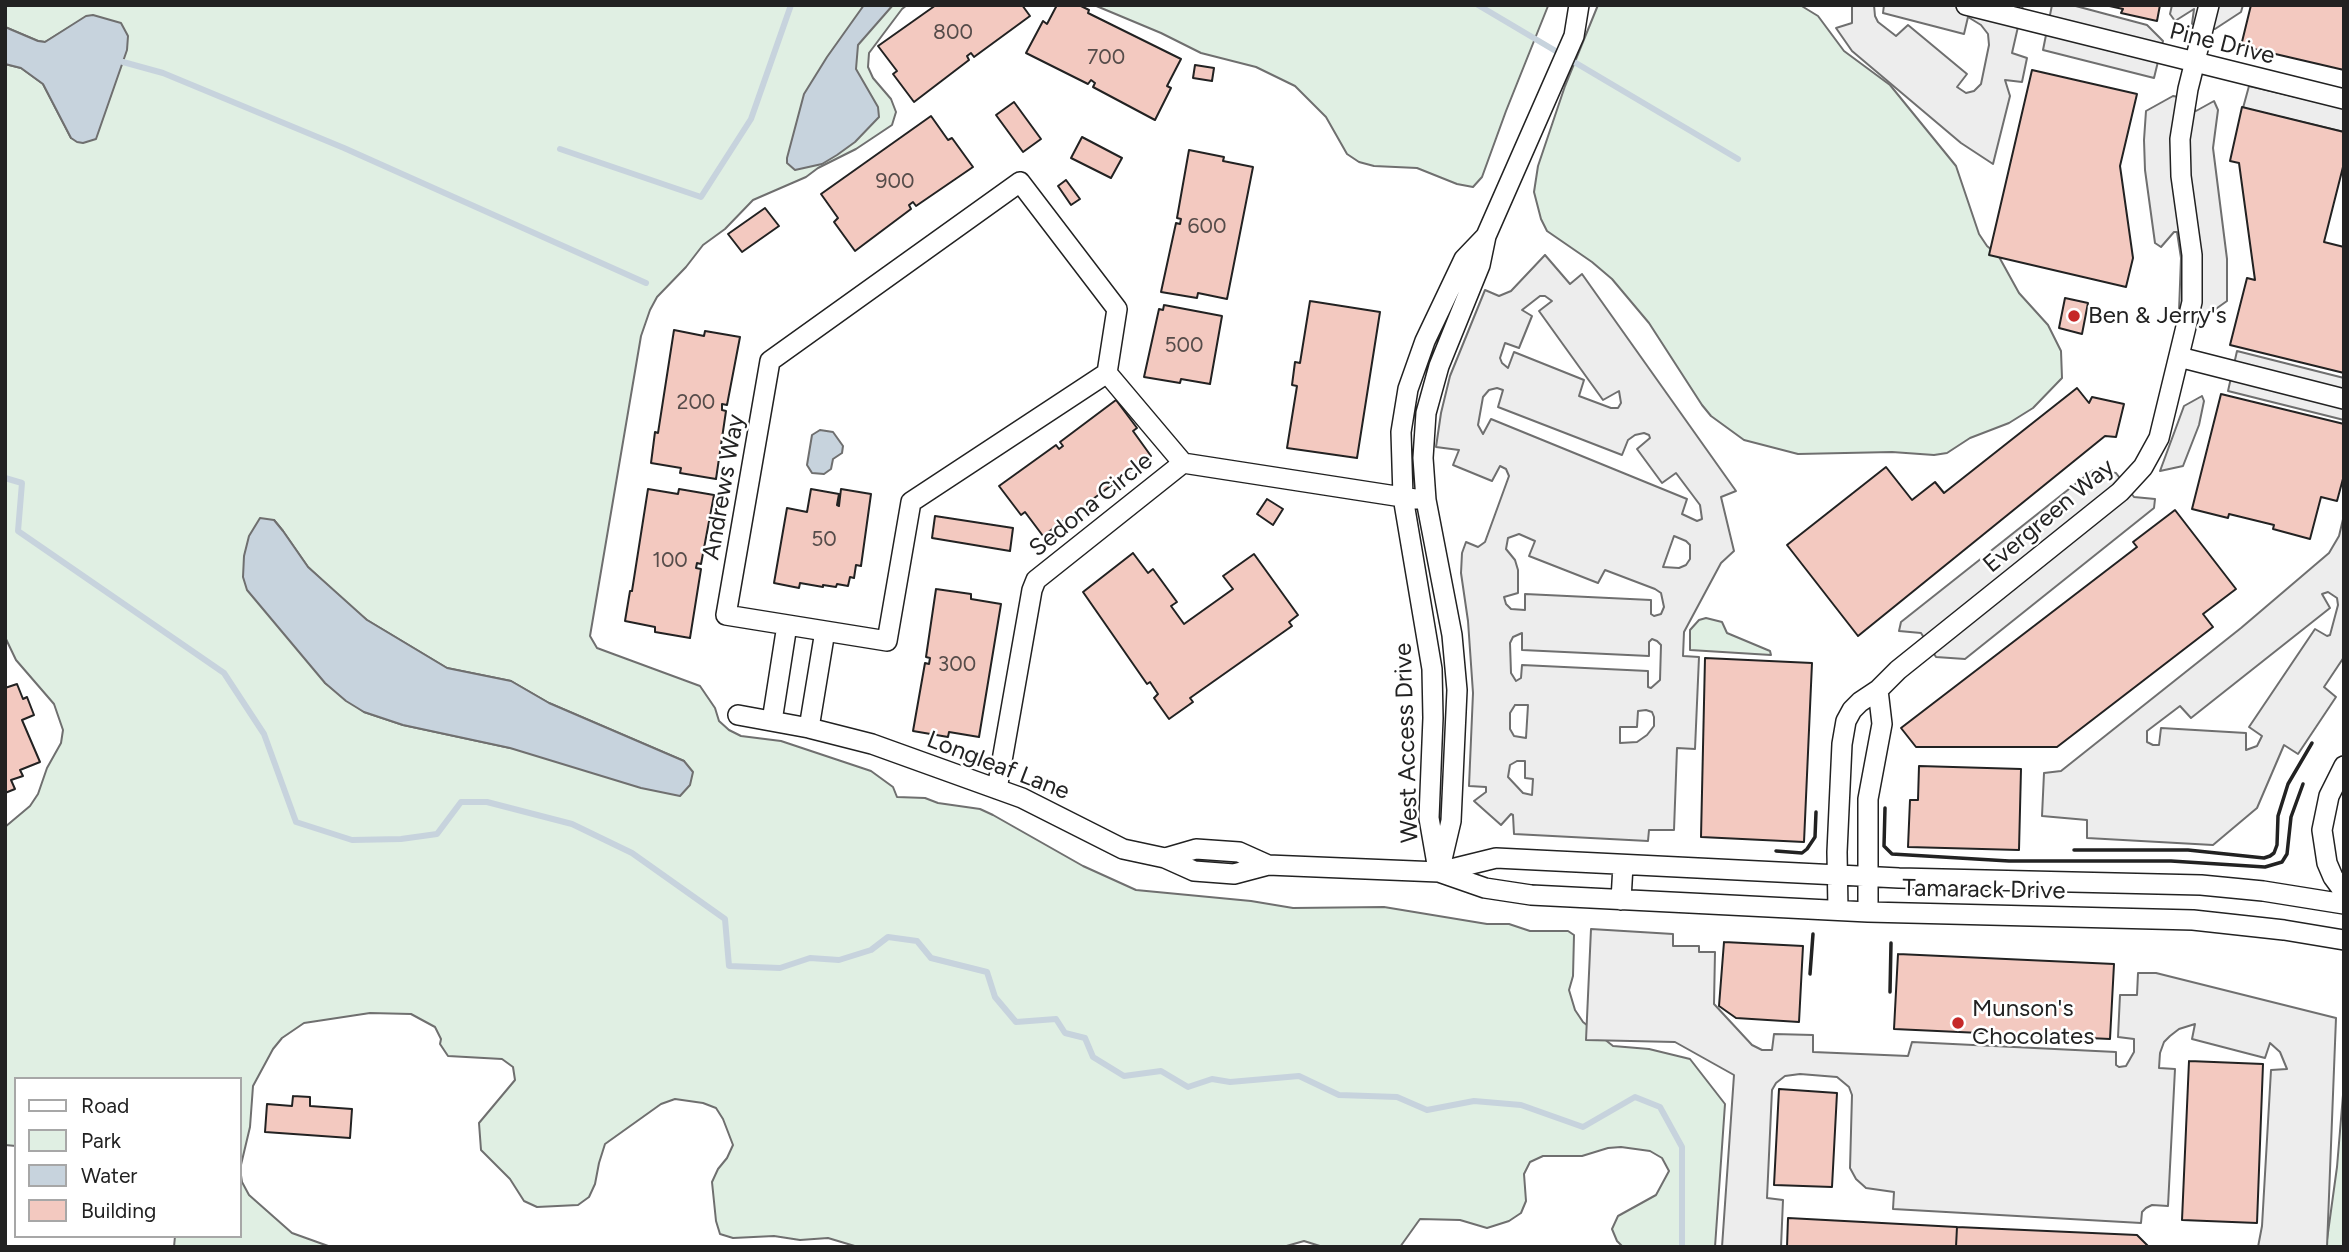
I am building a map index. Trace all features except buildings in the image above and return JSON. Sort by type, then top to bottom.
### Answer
[{"type":"street","name":"West Access Drive","points":[[1439,872],[1451,821],[1457,690],[1452,635],[1426,500],[1423,442],[1429,397],[1480,265],[1486,236],[1574,36],[1579,5]]},
{"type":"street","name":"Pine Drive","points":[[1966,5],[2344,99]]},
{"type":"street","name":"Evergreen Way","points":[[1838,910],[1837,876],[1845,726],[1856,706],[2120,492],[2133,479],[2159,438],[2192,302],[2193,272],[2181,176],[2180,139],[2208,5]]},
{"type":"street","name":"Andrews Way","points":[[1020,182],[1117,309],[1107,373],[911,502],[887,641],[726,615],[770,361],[1020,182]]},
{"type":"street","name":"West Access Drive","points":[[1439,872],[1429,818],[1432,669],[1403,497],[1401,432],[1405,400],[1413,371],[1433,320],[1464,259],[1486,236]]},
{"type":"street","points":[[2179,358],[2344,399]]},
{"type":"street","points":[[1107,373],[1183,463]]},
{"type":"street","name":"Sedona Circle","points":[[997,789],[1032,590],[1037,580],[1183,463],[1426,500]]},
{"type":"street","points":[[772,721],[787,625]]},
{"type":"street","points":[[808,728],[825,631]]},
{"type":"street","points":[[1868,912],[1870,779],[1882,724],[1878,690]]},
{"type":"street","name":"Longleaf Lane","points":[[738,715],[808,728],[872,744],[1058,814],[1123,849],[1165,858],[1196,849],[1239,852],[1268,864],[1439,872]]},
{"type":"street","points":[[2344,766],[2329,796],[2322,830],[2327,863],[2344,892]]},
{"type":"street","name":"Tamarack Drive","points":[[1439,872],[1496,858],[1837,876],[2201,885],[2344,904]]},
{"type":"street","points":[[1621,900],[1623,865]]},
{"type":"street","name":"Tamarack Drive","points":[[1439,872],[1505,892],[1868,912],[2193,920],[2272,928],[2344,940]]},
{"type":"green space","points":[[5,5],[907,5],[869,53],[868,67],[873,78],[891,99],[896,112],[892,125],[806,177],[753,200],[725,229],[703,245],[657,297],[650,310],[641,336],[590,636],[597,648],[700,686],[715,708],[719,721],[741,736],[781,741],[871,771],[893,787],[897,797],[925,798],[938,803],[980,809],[1083,866],[1136,890],[1251,901],[1293,908],[1384,907],[1487,924],[1509,924],[1530,931],[1568,931],[1574,935],[1573,976],[1569,990],[1575,1010],[1583,1022],[1613,1046],[1649,1049],[1690,1059],[1725,1104],[1715,1247],[1623,1247],[1617,1241],[1612,1229],[1618,1216],[1656,1195],[1669,1171],[1662,1158],[1650,1151],[1621,1147],[1582,1156],[1543,1156],[1530,1162],[1524,1174],[1526,1201],[1521,1213],[1509,1221],[1487,1228],[1460,1220],[1420,1219],[1400,1247],[1323,1247],[1304,1241],[1283,1247],[858,1247],[828,1238],[733,1238],[720,1234],[712,1182],[733,1145],[723,1119],[716,1108],[675,1099],[661,1104],[605,1144],[589,1197],[578,1205],[537,1207],[524,1201],[510,1179],[481,1150],[479,1123],[515,1080],[513,1067],[502,1059],[448,1056],[440,1044],[441,1039],[435,1027],[411,1014],[370,1013],[304,1023],[282,1038],[253,1086],[250,1127],[242,1161],[242,1077],[14,1077],[14,1146],[5,1145],[5,827],[30,806],[38,794],[47,768],[61,743],[63,730],[54,704],[16,660],[5,637],[5,64],[21,68],[43,84],[71,138],[86,17],[45,42],[5,27]],"holes":[[[274,520],[308,567],[367,620],[447,668],[511,681],[549,703],[684,761],[510,748],[403,725],[364,712],[325,683]]]},
{"type":"green space","points":[[1094,5],[1548,6],[1482,177],[1473,187],[1457,184],[1417,168],[1374,166],[1359,162],[1347,154],[1326,117],[1295,86],[1256,67],[1201,53]]},
{"type":"green space","points":[[1598,5],[1800,5],[1818,16],[1844,51],[1890,85],[1956,166],[1979,234],[1987,246],[1998,255],[2019,293],[2048,325],[2061,351],[2062,378],[2033,408],[2009,423],[1970,438],[1947,453],[1934,455],[1892,452],[1798,454],[1744,440],[1711,416],[1649,323],[1612,279],[1547,231],[1541,219],[1534,192],[1538,166],[1565,86]]},
{"type":"green space","points":[[1706,618],[1722,622],[1727,633],[1770,651],[1771,655],[1690,650],[1690,630],[1699,620]]},
{"type":"green space","points":[[2344,1083],[2344,1247],[2326,1247],[2337,1167]]},
{"type":"green space","points":[[242,1182],[249,1195],[292,1233],[331,1247],[174,1247],[175,1238],[242,1238]]},
{"type":"shaded area","points":[[1852,5],[1874,5],[1878,22],[1896,36],[1908,25],[1967,74],[1957,87],[1966,93],[1974,91],[1981,84],[1989,45],[1988,34],[1981,25],[1968,17],[1964,34],[1883,13],[1884,5],[2023,5],[2012,53],[2027,58],[2022,82],[2005,80],[2010,96],[1993,164],[1961,143],[1852,51],[1836,28],[1852,23]]},
{"type":"shaded area","points":[[2052,5],[2072,5],[2147,25],[2163,41],[2154,78],[2043,50]]},
{"type":"shaded area","points":[[2172,5],[2243,5],[2241,12],[2215,29],[2192,24],[2194,9],[2175,21],[2170,14]]},
{"type":"shaded area","points":[[2249,86],[2344,108],[2344,132],[2243,108]]},
{"type":"shaded area","points":[[2173,96],[2196,100],[2196,111],[2214,101],[2218,110],[2213,148],[2227,259],[2227,301],[2203,318],[2179,311],[2181,258],[2177,232],[2161,247],[2155,243],[2145,170],[2146,111]]},
{"type":"shaded area","points":[[1545,255],[1570,284],[1582,274],[1736,491],[1721,497],[1734,551],[1721,563],[1684,632],[1683,656],[1699,657],[1695,749],[1677,748],[1674,830],[1649,830],[1648,841],[1514,834],[1513,815],[1501,825],[1474,801],[1486,792],[1486,787],[1469,786],[1473,693],[1468,621],[1461,573],[1462,553],[1466,542],[1478,547],[1485,542],[1509,476],[1506,469],[1500,466],[1492,481],[1453,465],[1459,450],[1436,447],[1450,376],[1485,290],[1499,296],[1511,291]],"holes":[[[1540,296],[1552,301],[1539,311],[1603,400],[1619,391],[1621,403],[1618,408],[1579,396],[1584,380],[1514,352],[1508,368],[1502,363],[1500,358],[1505,343],[1519,348],[1532,316],[1522,310]],[[1489,390],[1503,390],[1498,407],[1622,455],[1628,440],[1635,435],[1649,435],[1650,438],[1637,449],[1662,483],[1676,473],[1700,505],[1702,519],[1697,521],[1682,514],[1687,499],[1491,419],[1483,434],[1478,425],[1483,397]],[[1519,534],[1535,541],[1529,556],[1598,583],[1605,570],[1655,589],[1661,593],[1664,607],[1661,614],[1654,616],[1651,614],[1651,600],[1525,594],[1525,610],[1511,609],[1504,597],[1518,593],[1518,570],[1515,560],[1506,549],[1508,538]],[[1674,536],[1690,545],[1690,559],[1686,565],[1679,568],[1663,567]],[[1522,633],[1522,650],[1649,656],[1649,642],[1652,639],[1661,645],[1660,680],[1651,688],[1648,687],[1648,671],[1522,665],[1521,678],[1516,681],[1511,673],[1510,643],[1513,637]],[[1515,705],[1528,705],[1526,738],[1514,736],[1510,729],[1510,713]],[[1638,711],[1652,712],[1654,726],[1647,735],[1637,742],[1620,743],[1620,727],[1637,727]],[[1525,761],[1525,778],[1533,779],[1532,795],[1523,793],[1508,777],[1510,765]]]},
{"type":"shaded area","points":[[2237,351],[2344,378],[2344,420],[2228,391]]},
{"type":"shaded area","points":[[2202,396],[2204,401],[2199,425],[2183,466],[2160,471],[2184,406]]},
{"type":"shaded area","points":[[2093,470],[2116,473],[2134,497],[2155,499],[2154,508],[1965,659],[1936,657],[1921,633],[1899,631],[1901,622]]},
{"type":"shaded area","points":[[2344,515],[2344,657],[2324,687],[2336,697],[2298,754],[2284,745],[2257,808],[2213,845],[2087,838],[2087,820],[2042,816],[2044,773],[2061,771],[2241,628],[2329,553],[2339,536]],"holes":[[[2328,592],[2337,598],[2338,605],[2330,635],[2315,629],[2249,727],[2262,736],[2257,746],[2246,750],[2246,733],[2161,728],[2159,745],[2147,742],[2147,731],[2180,706],[2191,718],[2330,608],[2322,594]]]},
{"type":"shaded area","points":[[1591,929],[1673,934],[1673,946],[1699,946],[1699,952],[1715,952],[1714,1004],[1752,1045],[1762,1050],[1772,1050],[1774,1034],[1813,1035],[1813,1052],[1908,1056],[1912,1042],[2116,1052],[2116,1065],[2126,1066],[2134,1052],[2134,1039],[2118,1037],[2120,995],[2137,995],[2138,973],[2156,973],[2336,1018],[2327,1247],[2258,1247],[2262,1226],[2271,1070],[2287,1069],[2280,1052],[2270,1043],[2265,1058],[2192,1039],[2195,1024],[2179,1029],[2170,1036],[2164,1042],[2160,1053],[2159,1068],[2175,1069],[2168,1206],[2152,1205],[2146,1208],[2142,1212],[2141,1223],[1893,1209],[1894,1192],[1866,1188],[1856,1179],[1850,1168],[1852,1095],[1849,1087],[1837,1077],[1800,1074],[1785,1076],[1772,1090],[1767,1198],[1783,1200],[1781,1247],[1722,1247],[1734,1075],[1675,1042],[1586,1040]]},
{"type":"water","points":[[864,5],[893,5],[858,45],[856,69],[878,107],[879,117],[855,142],[837,155],[822,164],[795,170],[787,163],[787,158],[804,94]]},
{"type":"water","points":[[93,15],[121,23],[128,36],[127,50],[96,139],[83,143],[71,138],[43,84],[21,68],[5,64],[5,27],[45,42],[86,16]]},
{"type":"water","points":[[820,430],[833,432],[843,446],[842,453],[833,459],[831,469],[824,474],[812,473],[807,465],[812,435]]},
{"type":"water","points":[[260,518],[274,520],[308,567],[367,620],[447,668],[511,681],[549,703],[684,761],[693,772],[690,785],[680,796],[641,788],[510,748],[403,725],[364,712],[346,701],[325,683],[247,590],[243,577],[244,556],[249,536]]},
{"type":"waterway","points":[[560,149],[701,197],[751,119],[791,5]]},
{"type":"waterway","points":[[1478,5],[1738,159]]},
{"type":"waterway","points":[[123,62],[163,73],[344,148],[646,283]]},
{"type":"waterway","points":[[5,478],[22,483],[18,531],[224,673],[264,734],[296,822],[352,840],[401,839],[437,834],[461,802],[487,802],[572,824],[632,853],[725,919],[729,966],[780,968],[810,958],[839,960],[871,950],[888,937],[917,941],[931,958],[987,972],[995,997],[1016,1022],[1056,1019],[1065,1033],[1085,1038],[1093,1057],[1124,1076],[1161,1071],[1188,1087],[1212,1079],[1230,1082],[1299,1076],[1339,1095],[1397,1097],[1427,1110],[1474,1101],[1521,1105],[1583,1127],[1635,1097],[1660,1107],[1682,1147],[1682,1247]]},
{"type":"wall","points":[[2074,850],[2188,850],[2264,858],[2270,856],[2277,845],[2278,816],[2288,784],[2312,743]]},
{"type":"wall","points":[[1885,808],[1884,846],[1892,854],[2009,861],[2171,861],[2265,867],[2282,862],[2287,854],[2291,817],[2303,784]]},
{"type":"wall","points":[[1776,851],[1802,853],[1807,849],[1815,837],[1816,812]]},
{"type":"wall","points":[[1810,974],[1813,934]]},
{"type":"wall","points":[[1890,992],[1891,943]]},
{"type":"place","name":"Ben & Jerry's","points":[[2074,316]]},
{"type":"place","name":"Munson's Chocolates","points":[[1958,1023]]}]
